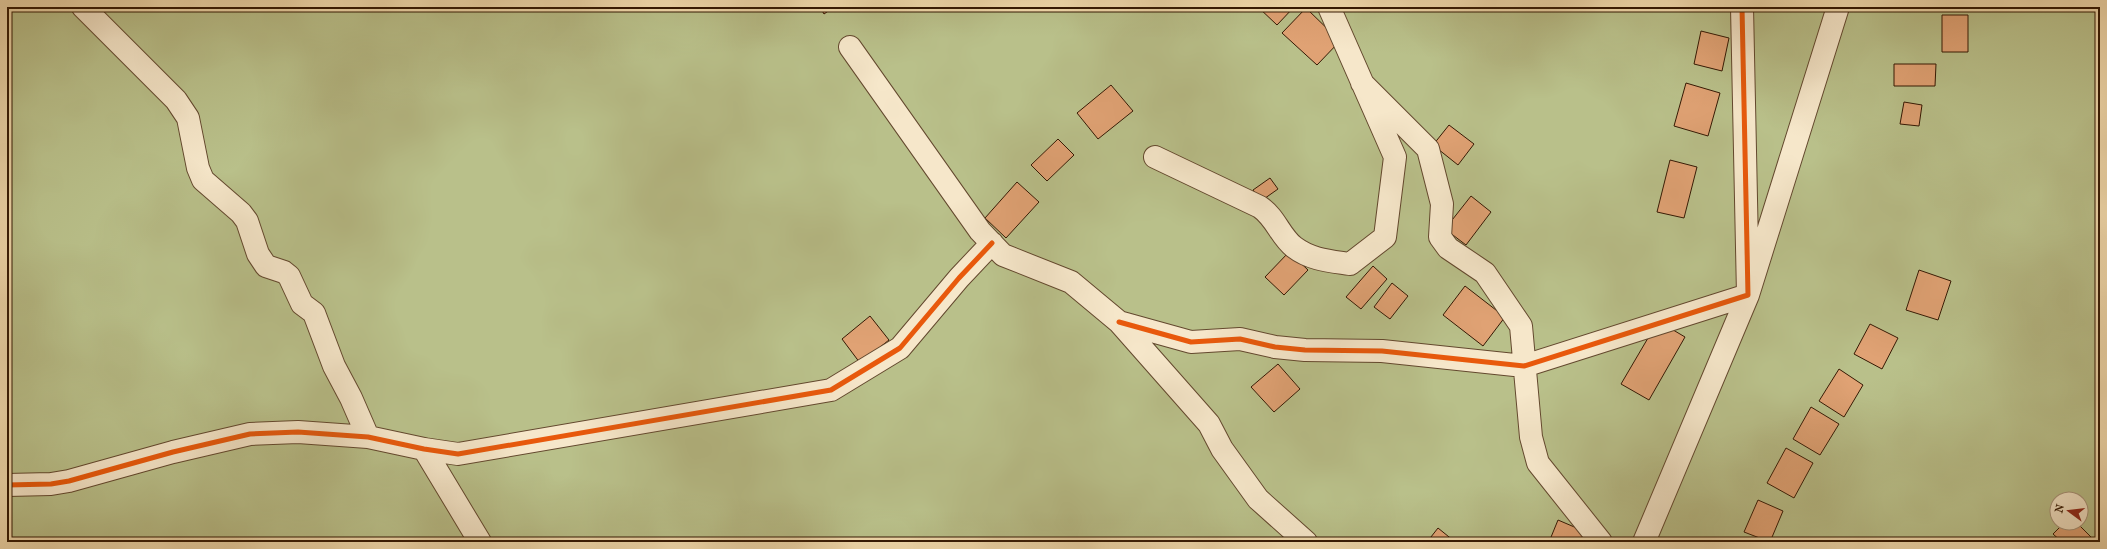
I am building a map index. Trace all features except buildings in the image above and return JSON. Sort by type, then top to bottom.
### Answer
[{"type":"street","points":[[83,7],[176,100],[188,118],[198,168],[204,180],[241,213],[246,221],[258,254],[266,266],[284,272],[289,276],[302,304],[314,313],[334,366],[351,398],[368,437]]},
{"type":"street","points":[[1155,157],[1260,207],[1271,215],[1294,246],[1317,260],[1350,264],[1385,237],[1395,157],[1329,7]]},
{"type":"street","points":[[1742,7],[1748,295]]},
{"type":"street","points":[[1644,542],[1748,295],[1838,7]]},
{"type":"street","points":[[850,47],[980,231],[1004,255],[1071,282],[1119,322],[1209,424],[1222,449],[1258,499],[1306,542]]},
{"type":"street","points":[[1362,83],[1428,149],[1442,204],[1440,236],[1448,248],[1485,274],[1521,326],[1532,437],[1538,463],[1600,542]]},
{"type":"street","points":[[7,485],[51,484],[69,481],[173,452],[250,434],[298,432],[368,437],[424,449],[458,454],[831,390],[900,348],[959,278],[992,243]]},
{"type":"street","points":[[1119,322],[1191,342],[1240,339],[1275,347],[1305,350],[1382,351],[1524,366],[1748,295]]},
{"type":"street","points":[[424,449],[480,542]]},
{"type":"green space","points":[[7,7],[2100,7],[2100,542],[7,542]]},
{"type":"cycle path","points":[[1119,322],[1191,342],[1240,339],[1275,347],[1305,350],[1382,351],[1524,366],[1748,295],[1742,7]]},
{"type":"cycle path","points":[[7,485],[51,484],[69,481],[173,452],[250,434],[298,432],[368,437],[424,449],[458,454],[831,390],[900,348],[959,278],[992,243]]}]
